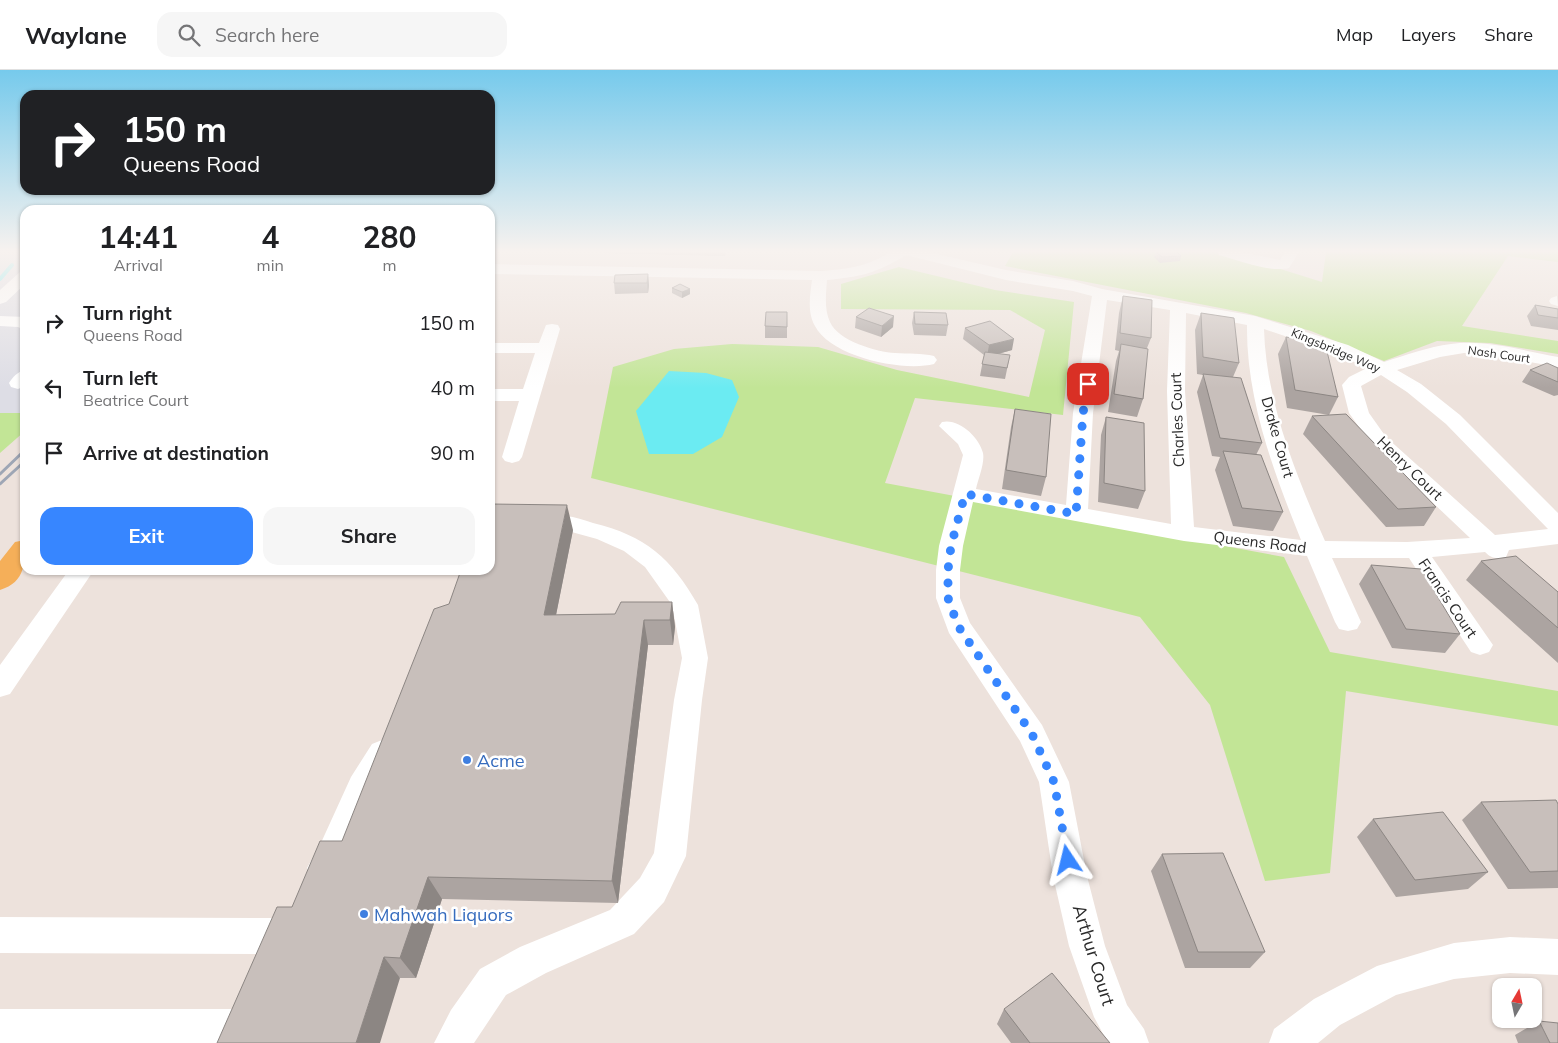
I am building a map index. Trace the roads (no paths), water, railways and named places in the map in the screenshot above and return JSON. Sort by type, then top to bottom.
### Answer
[{"type":"main road","points":[[9,575],[20,557]]},
{"type":"street","points":[[818,297],[818,304],[824,328],[835,337],[862,352],[882,357],[904,360],[928,360]]},
{"type":"street","points":[[1076,514],[1083,413],[1100,297]]},
{"type":"street","name":"Kingsbridge Way","points":[[1122,297],[1178,306],[1286,329],[1332,345],[1382,369],[1413,387],[1438,405],[1470,436],[1544,515],[1558,526]]},
{"type":"street","name":"Charles Court","points":[[1178,306],[1176,431],[1183,533]]},
{"type":"street","points":[[0,321],[20,323]]},
{"type":"street","name":"Drake Court","points":[[1255,321],[1257,358],[1268,409],[1286,468],[1316,549],[1348,622]]},
{"type":"street","points":[[512,457],[552,329]]},
{"type":"street","points":[[495,348],[546,348]]},
{"type":"street","name":"Nash Court","points":[[1382,369],[1438,352],[1460,349],[1489,351],[1558,362]]},
{"type":"street","name":"Henry Court","points":[[1382,369],[1358,378],[1351,385],[1359,413],[1379,441],[1490,544]]},
{"type":"street","points":[[495,395],[530,395]]},
{"type":"street","name":"Arthur Court","points":[[949,426],[968,441],[973,455],[951,546],[948,570],[948,598],[958,626],[1032,734],[1054,782],[1070,876],[1087,946],[1113,1016],[1130,1043]]},
{"type":"street","name":"Queens Road","points":[[965,494],[1183,533],[1316,549],[1416,551],[1558,536]]},
{"type":"street","points":[[453,1043],[464,1022],[493,982],[533,960],[622,922],[652,890],[670,856],[688,700],[695,658],[684,605],[674,587],[652,561],[632,545],[604,533],[568,524],[509,522],[495,518]]},
{"type":"street","points":[[1490,544],[1513,564]]},
{"type":"street","name":"Francis Court","points":[[1416,551],[1480,645]]},
{"type":"street","points":[[0,686],[79,575]]},
{"type":"street","points":[[0,935],[285,925],[332,856],[362,788],[397,727]]},
{"type":"street","points":[[1288,1043],[1327,1012],[1390,979],[1454,961],[1510,955],[1558,957]]},
{"type":"street","points":[[0,1028],[242,1024]]},
{"type":"water","points":[[669,371],[706,373],[732,380],[739,397],[722,437],[693,454],[649,454],[636,411]]},
{"type":"railway","points":[[0,474],[20,455]]},
{"type":"railway","points":[[0,484],[20,466]]},
{"type":"place","name":"Acme","points":[[467,760]]},
{"type":"place","name":"Mahwah Liquors","points":[[364,914]]}]
